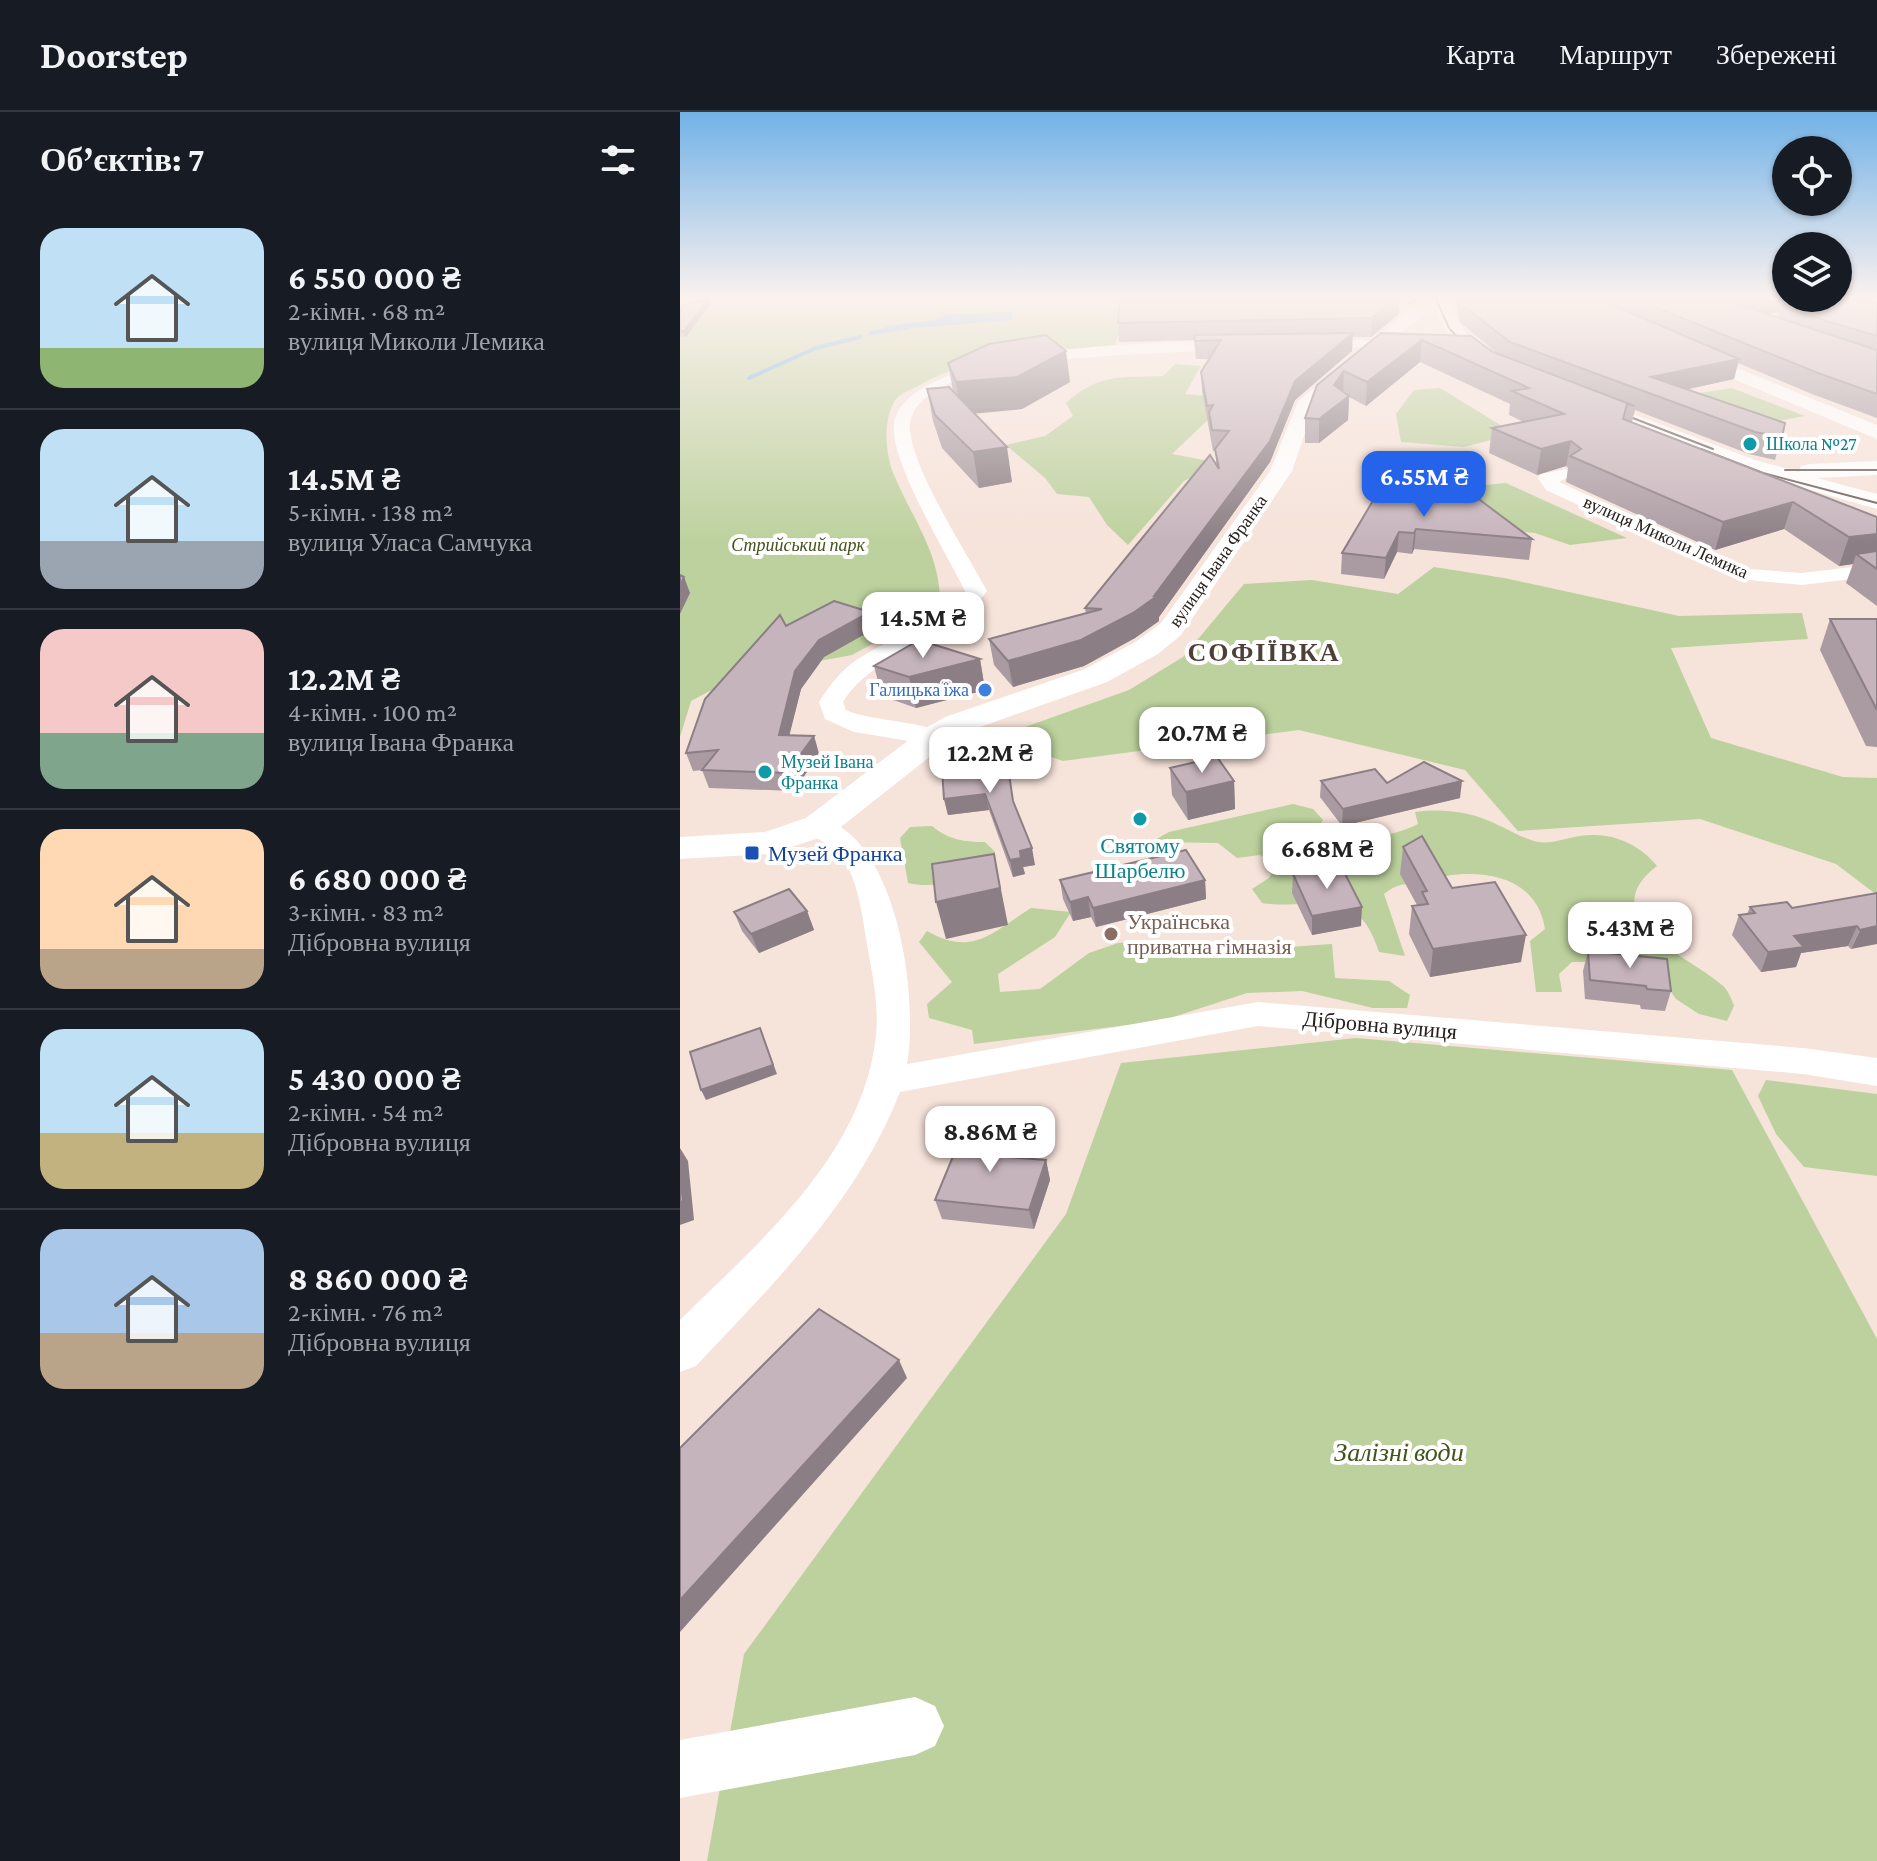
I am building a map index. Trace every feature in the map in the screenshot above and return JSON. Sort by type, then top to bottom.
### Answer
[{"type":"main road","name":"вулиця Івана Франка","points":[[680,848],[769,843],[819,826],[934,737],[990,711],[1111,670],[1151,647],[1171,629],[1281,471],[1305,405],[1335,381]]},
{"type":"main road","points":[[1756,381],[1835,412],[1877,433]]},
{"type":"main road","points":[[1558,391],[1754,474],[1842,480],[1877,468]]},
{"type":"main road","points":[[1842,480],[1877,502]]},
{"type":"street","points":[[934,737],[854,724],[834,714],[831,702],[838,686],[858,670],[950,619],[970,602],[976,591],[906,455],[903,420],[913,401],[952,381]]},
{"type":"street","name":"вулиця Миколи Лемика","points":[[1559,480],[1746,575],[1802,579],[1877,570]]},
{"type":"street","points":[[680,1351],[817,1206],[862,1133],[887,1081],[895,1034],[889,973],[866,868],[842,837],[819,826]]},
{"type":"street","name":"Дібровна вулиця","points":[[887,1081],[1258,1014],[1803,1061],[1877,1072]]},
{"type":"street","points":[[680,1769],[915,1726]]},
{"type":"green space","name":"Стрийський парк","points":[[680,381],[929,381],[897,398],[889,415],[886,436],[894,475],[930,550],[940,599],[913,622],[852,655],[738,676],[691,701],[680,737]]},
{"type":"green space","points":[[1193,381],[1185,394],[1231,398],[1172,454],[1219,463],[1184,481],[1128,545],[1107,525],[1089,497],[1057,494],[1045,478],[1006,445],[1045,436],[1073,416],[1066,403],[1100,382]]},
{"type":"green space","points":[[1440,388],[1515,434],[1464,447],[1401,442],[1396,414],[1414,390]]},
{"type":"green space","points":[[1732,388],[1805,416],[1752,426],[1682,396]]},
{"type":"green space","points":[[1506,483],[1627,538],[1570,545],[1535,533],[1454,525],[1441,489]]},
{"type":"green space","points":[[1434,567],[1504,578],[1679,616],[1802,613],[1808,639],[1671,648],[1711,738],[1843,777],[1877,778],[1877,895],[1836,864],[1700,819],[1518,831],[1465,770],[1299,730],[1063,761],[994,738],[1129,690],[1183,657],[1244,584],[1312,580],[1398,594]]},
{"type":"green space","points":[[1293,804],[1313,809],[1323,820],[1315,832],[1340,838],[1367,838],[1394,833],[1418,824],[1415,812],[1437,811],[1478,817],[1538,842],[1591,835],[1623,840],[1657,866],[1639,885],[1634,902],[1640,919],[1652,934],[1724,987],[1734,1006],[1727,1021],[1699,1014],[1676,999],[1664,982],[1598,962],[1572,962],[1559,974],[1562,992],[1536,992],[1530,941],[1545,929],[1539,909],[1529,895],[1515,884],[1498,878],[1461,874],[1400,885],[1384,894],[1405,956],[1379,952],[1370,930],[1359,916],[1346,907],[1317,903],[1262,903],[1252,889],[1269,878],[1277,865],[1260,855],[1237,858],[1218,843],[1151,842],[1169,832]]},
{"type":"green space","points":[[932,826],[957,839],[985,842],[995,852],[990,866],[940,884],[908,883],[900,838],[910,827]]},
{"type":"green space","points":[[1031,908],[1071,912],[1055,937],[998,974],[1000,992],[1040,989],[1089,953],[1118,943],[1164,941],[1176,949],[1206,947],[1228,951],[1332,944],[1335,978],[1389,981],[1410,995],[1407,1008],[1373,1008],[1302,991],[1247,993],[1161,1021],[974,1044],[972,1030],[929,1018],[927,1004],[952,982],[919,942],[927,931],[943,939],[969,942],[993,933]]},
{"type":"green space","name":"Залізні води","points":[[1356,1038],[1732,1070],[1877,1339],[1877,1861],[707,1861],[744,1654],[1066,1214],[1121,1063]]},
{"type":"green space","points":[[1766,1080],[1877,1094],[1877,1176],[1804,1167],[1776,1134],[1758,1096]]},
{"type":"building","points":[[1203,381],[1295,381],[1270,441],[1154,596],[1157,596],[1133,613],[1081,640],[1008,661],[989,639],[1102,609],[1085,608],[1210,455],[1219,469],[1215,449],[1229,431],[1212,430],[1209,412],[1213,405],[1207,406]]},
{"type":"building","points":[[1322,381],[1337,381],[1334,385],[1349,396],[1319,419],[1305,418],[1317,385]]},
{"type":"building","points":[[1513,381],[1568,381],[1635,406],[1627,404],[1623,419],[1877,517],[1877,534],[1849,537],[1793,502],[1723,522],[1570,456],[1581,449],[1571,441],[1541,449],[1492,428],[1564,414],[1512,391],[1529,388]]},
{"type":"building","points":[[1615,381],[1662,381],[1785,423],[1782,437],[1755,432]]},
{"type":"building","points":[[1839,381],[1877,381],[1877,394]]},
{"type":"building","points":[[949,387],[1007,447],[973,452],[935,415],[927,389]]},
{"type":"building","points":[[1381,487],[1437,492],[1464,488],[1532,539],[1416,529],[1414,533],[1399,532],[1386,558],[1342,553]]},
{"type":"building","points":[[1877,551],[1877,569],[1856,554]]},
{"type":"building","points":[[834,601],[870,612],[819,640],[795,671],[779,735],[814,736],[787,773],[702,770],[718,750],[686,753],[705,699],[780,615],[786,626]]},
{"type":"building","points":[[1830,619],[1877,619],[1877,710]]},
{"type":"building","points":[[919,640],[980,659],[909,677],[874,666]]},
{"type":"building","points":[[993,751],[995,756],[1006,754],[1013,801],[1032,848],[1020,851],[1021,858],[1010,860],[985,794],[944,799],[942,769],[955,768],[955,761]]},
{"type":"building","points":[[1217,757],[1234,781],[1186,792],[1170,768]]},
{"type":"building","points":[[1424,762],[1462,781],[1343,809],[1321,781],[1375,769],[1387,783]]},
{"type":"building","points":[[1422,836],[1452,888],[1495,882],[1526,935],[1433,949],[1412,906],[1428,904],[1422,892],[1427,891],[1403,847]]},
{"type":"building","points":[[1186,850],[1205,880],[1093,908],[1088,897],[1070,902],[1060,880]]},
{"type":"building","points":[[994,854],[1000,888],[936,902],[932,864]]},
{"type":"building","points":[[1341,866],[1362,907],[1312,916],[1293,874]]},
{"type":"building","points":[[789,889],[807,911],[751,934],[734,912]]},
{"type":"building","points":[[1877,893],[1877,926],[1794,936],[1804,947],[1768,952],[1739,915],[1755,913],[1750,907],[1787,902],[1792,908]]},
{"type":"building","points":[[1588,951],[1667,959],[1671,991],[1590,980]]},
{"type":"building","points":[[760,1028],[773,1065],[701,1090],[690,1052]]},
{"type":"building","points":[[963,1132],[1016,1136],[1008,1157],[1046,1160],[1029,1210],[935,1200]]},
{"type":"building","points":[[819,1309],[899,1360],[680,1600],[680,1448]]},
{"type":"tram line","points":[[1612,410],[1713,449]]},
{"type":"tram line","points":[[1701,449],[1763,473],[1877,503]]},
{"type":"tram line","points":[[1785,470],[1877,470]]},
{"type":"place","name":"Школа №27","points":[[1750,444]]},
{"type":"place","name":"Галицька їжа","points":[[985,690]]},
{"type":"place","name":"Музей Івана Франка","points":[[765,772]]},
{"type":"place","name":"Святому Шарбелю","points":[[1140,819]]},
{"type":"place","name":"Музей Франка","points":[[752,853]]},
{"type":"place","name":"Українська приватна гімназія","points":[[1111,934]]},
{"type":"district","name":"СОФІЇВКА","points":[[1264,652]]}]
